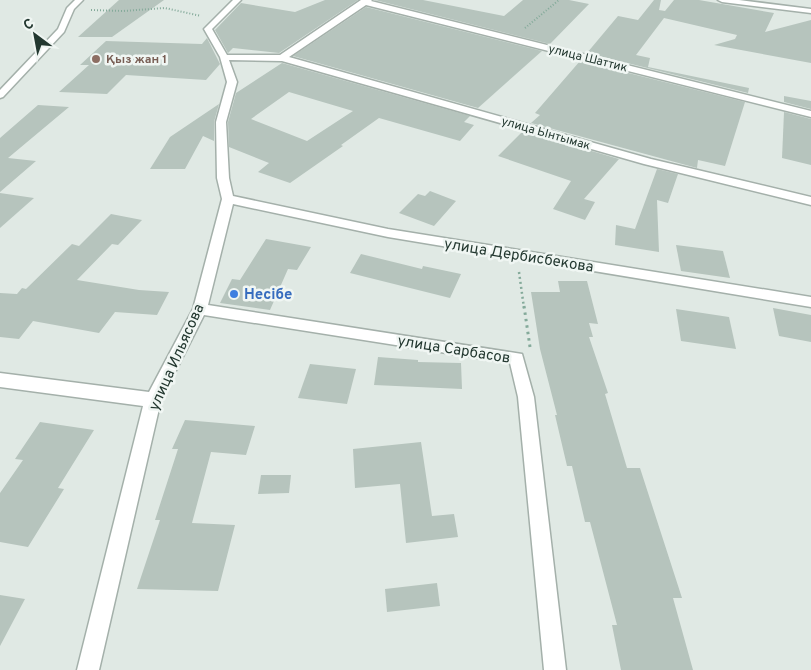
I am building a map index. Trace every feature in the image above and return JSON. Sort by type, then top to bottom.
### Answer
[{"type":"street","points":[[0,95],[5,85],[61,30],[70,9],[79,0]]},
{"type":"street","points":[[218,20],[237,0]]},
{"type":"street","points":[[722,0],[811,11]]},
{"type":"street","points":[[282,58],[366,1]]},
{"type":"street","name":"улица Шаттик","points":[[366,1],[811,114]]},
{"type":"street","name":"улица Ильясова","points":[[88,670],[153,400],[200,309],[228,199],[223,178],[221,122],[232,82],[224,57],[208,29],[218,20]]},
{"type":"street","name":"улица Ынтымак","points":[[224,57],[282,58],[648,162],[811,200]]},
{"type":"street","name":"улица Дербисбекова","points":[[228,199],[388,233],[811,302]]},
{"type":"street","name":"улица Сарбасов","points":[[200,309],[517,358],[526,397],[554,670]]},
{"type":"street","points":[[0,380],[153,400]]},
{"type":"path","points":[[510,38],[559,0]]},
{"type":"path","points":[[70,9],[123,11],[164,8],[218,20]]},
{"type":"path","points":[[517,255],[531,352],[517,358]]},
{"type":"building","points":[[119,0],[164,0],[112,37],[78,37]]},
{"type":"building","points":[[325,0],[358,0],[279,53],[233,48],[228,53],[215,30],[241,3],[295,12]]},
{"type":"building","points":[[375,0],[423,0],[504,16],[523,0],[569,0],[589,4],[550,44]]},
{"type":"building","points":[[654,0],[661,0],[659,10],[665,11],[674,0],[699,0],[774,13],[765,32],[811,20],[811,63],[714,45],[735,39],[737,35],[664,18],[636,55],[650,58],[648,67],[749,88],[748,93],[587,53],[618,16],[638,20]]},
{"type":"building","points":[[366,7],[542,51],[478,108],[293,56]]},
{"type":"building","points":[[207,38],[220,64],[206,80],[126,75],[107,94],[59,92],[89,65],[80,65],[106,41],[202,44]]},
{"type":"building","points":[[580,61],[745,102],[725,166],[698,160],[697,168],[531,123],[540,115],[535,113]]},
{"type":"building","points":[[282,63],[470,116],[464,122],[474,125],[460,141],[379,118],[290,183],[258,172],[269,163],[229,147],[228,122],[236,93]],"holes":[[[289,92],[353,111],[307,141],[251,119]]]},
{"type":"building","points":[[784,96],[811,101],[811,109],[784,102]]},
{"type":"building","points":[[219,104],[214,122],[214,141],[203,136],[185,169],[150,169],[170,137]]},
{"type":"building","points":[[38,105],[69,107],[8,158],[36,161],[0,192],[0,138]]},
{"type":"building","points":[[784,112],[811,119],[811,165],[782,158]]},
{"type":"building","points":[[523,131],[619,159],[584,199],[595,202],[585,220],[553,209],[571,181],[498,156]]},
{"type":"building","points":[[657,169],[678,174],[668,203],[657,200],[659,252],[615,245],[616,225],[635,229]]},
{"type":"building","points":[[430,191],[456,201],[434,226],[399,213],[418,194],[425,196]]},
{"type":"building","points":[[0,193],[34,198],[0,228]]},
{"type":"building","points":[[111,214],[142,220],[118,245],[112,244],[77,280],[139,290],[169,292],[157,315],[115,312],[99,333],[33,321],[19,339],[0,337],[0,293],[17,294],[22,288],[26,289],[72,244],[79,246]]},
{"type":"building","points":[[266,239],[311,247],[297,270],[288,269],[270,310],[220,303],[232,279],[240,280]]},
{"type":"building","points":[[676,245],[723,251],[730,278],[681,271]]},
{"type":"building","points":[[361,254],[422,269],[423,266],[461,274],[450,298],[350,273]]},
{"type":"building","points":[[558,281],[587,281],[598,324],[589,323],[593,337],[589,337],[608,393],[605,394],[627,468],[640,468],[682,598],[673,598],[693,670],[621,670],[612,625],[617,625],[590,522],[585,522],[572,466],[567,466],[555,415],[557,415],[540,349],[531,292],[560,292]]},
{"type":"building","points":[[773,308],[811,315],[811,342],[779,336]]},
{"type":"building","points":[[676,309],[729,317],[736,349],[681,341]]},
{"type":"building","points":[[378,357],[418,360],[418,362],[461,363],[462,389],[374,385]]},
{"type":"building","points":[[310,364],[356,369],[347,404],[298,398]]},
{"type":"building","points":[[185,420],[255,426],[246,455],[211,452],[192,523],[235,525],[218,591],[137,589],[160,520],[155,520],[178,449],[172,449]]},
{"type":"building","points":[[40,422],[94,430],[58,488],[64,489],[28,547],[0,542],[0,493],[23,460],[15,459]]},
{"type":"building","points":[[421,442],[432,516],[454,514],[458,537],[406,543],[400,484],[355,488],[353,449]]},
{"type":"building","points":[[261,475],[291,475],[289,493],[258,494]]},
{"type":"building","points":[[437,583],[440,606],[387,612],[385,589]]},
{"type":"building","points":[[0,595],[25,599],[0,646]]},
{"type":"place","name":"Қыз жан 1","points":[[96,59]]},
{"type":"place","name":"Несібе","points":[[234,294]]}]
